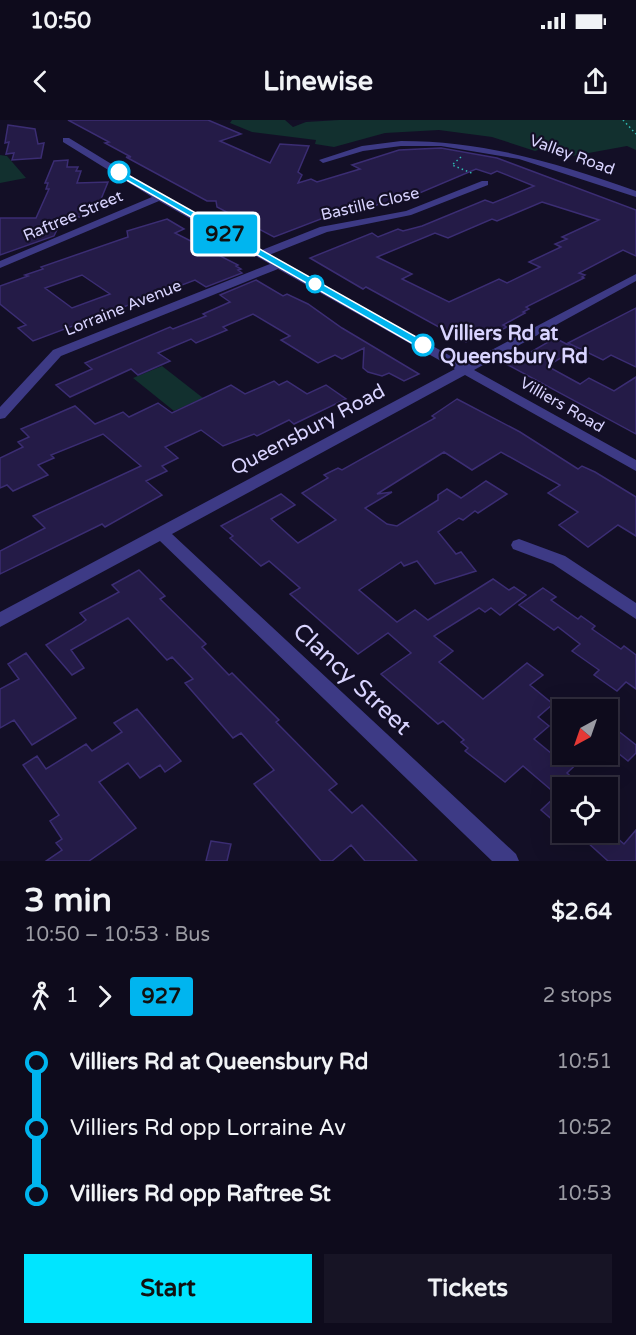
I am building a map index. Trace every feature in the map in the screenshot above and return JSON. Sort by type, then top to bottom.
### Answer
[{"type":"street","name":"Valley Road","points":[[323,160],[341,151],[389,136],[436,134],[483,140],[636,194]]},
{"type":"street","name":"Villiers Road","points":[[66,140],[159,197],[636,466]]},
{"type":"street","name":"Bastille Close","points":[[262,254],[324,229],[408,213],[485,183]]},
{"type":"street","name":"Raftree Street","points":[[0,265],[159,197]]},
{"type":"street","name":"Lorraine Avenue","points":[[0,415],[57,353],[280,264]]},
{"type":"street","name":"Queensbury Road","points":[[0,620],[636,277]]},
{"type":"street","name":"Clancy Street","points":[[161,534],[508,861]]},
{"type":"street","points":[[519,544],[560,560],[636,612]]},
{"type":"path","points":[[623,120],[636,134]]},
{"type":"path","points":[[483,140],[452,165],[475,174],[485,183]]},
{"type":"green space","points":[[232,120],[285,120],[293,127],[306,122],[339,120],[636,120],[636,150],[627,146],[572,156],[547,147],[535,151],[492,137],[439,130],[385,133],[334,147],[315,144],[316,140],[252,132],[230,123]]},
{"type":"green space","points":[[0,155],[7,156],[26,178],[0,183]]},
{"type":"green space","points":[[162,366],[203,398],[174,411],[133,378]]},
{"type":"building","points":[[68,120],[208,120],[241,134],[220,141],[270,163],[280,144],[309,146],[298,172],[302,175],[298,183],[311,179],[317,182],[360,169],[352,165],[399,150],[441,148],[497,158],[636,210],[636,256],[623,250],[579,273],[585,275],[582,277],[584,278],[526,307],[529,309],[523,312],[525,313],[503,325],[507,327],[484,339],[478,336],[466,342],[366,287],[363,289],[310,258],[372,233],[378,237],[398,229],[403,231],[422,226],[485,200],[493,203],[534,186],[497,171],[491,174],[476,169],[389,206],[382,203],[361,211],[352,207],[274,237],[217,207],[216,201],[207,201],[126,157],[131,157],[105,143],[109,142]],"holes":[[[542,202],[599,220],[562,237],[567,239],[555,244],[561,247],[529,262],[540,267],[507,283],[499,279],[449,302],[402,279],[412,274],[377,257],[435,233],[448,238],[492,219],[497,221]]]},
{"type":"building","points":[[8,125],[35,129],[38,144],[44,143],[41,158],[12,160],[14,153],[6,154],[9,142],[5,143]]},
{"type":"building","points":[[68,160],[67,167],[78,167],[76,171],[81,171],[77,183],[108,182],[97,209],[88,209],[84,217],[63,217],[54,236],[0,255],[0,218],[36,218],[49,189],[46,189],[48,183],[45,183],[54,161]]},
{"type":"building","points":[[167,219],[184,229],[175,233],[238,265],[236,266],[241,269],[238,270],[242,273],[206,287],[195,280],[33,341],[18,328],[26,325],[0,304],[0,286],[43,269],[41,267],[128,237],[127,231]],"holes":[[[82,275],[110,294],[72,308],[45,288]]]},
{"type":"building","points":[[256,280],[283,296],[287,294],[308,304],[342,328],[419,374],[404,381],[389,373],[382,376],[368,372],[363,368],[364,348],[342,359],[335,355],[318,363],[281,340],[290,336],[253,314],[223,327],[227,330],[196,343],[191,339],[158,353],[170,361],[138,375],[131,369],[70,397],[56,385],[92,369],[85,363],[170,327],[173,329],[206,316],[203,314],[230,302],[220,295]]},
{"type":"building","points":[[636,308],[636,367],[611,355],[603,360],[568,343]]},
{"type":"building","points":[[555,338],[576,349],[547,366],[580,384],[589,378],[614,391],[636,377],[636,434],[508,365]]},
{"type":"building","points":[[274,381],[279,385],[287,381],[307,394],[326,385],[346,399],[294,424],[289,420],[257,436],[254,434],[223,446],[201,430],[165,447],[178,458],[162,466],[167,471],[146,481],[162,495],[105,527],[102,524],[0,574],[0,551],[45,528],[33,516],[141,466],[103,434],[51,455],[54,458],[38,465],[48,475],[13,491],[7,485],[0,488],[0,458],[23,447],[18,442],[29,437],[21,429],[75,406],[95,424],[123,412],[129,417],[158,403],[172,413],[231,385],[245,394]]},
{"type":"building","points":[[457,399],[520,432],[578,469],[582,466],[595,472],[636,497],[636,536],[618,525],[588,547],[559,525],[578,512],[548,493],[560,485],[501,452],[472,470],[444,452],[377,494],[392,492],[365,508],[387,524],[397,526],[438,500],[438,495],[447,489],[461,498],[486,481],[507,494],[478,513],[475,511],[463,520],[459,518],[438,532],[456,554],[461,552],[476,571],[435,584],[417,561],[404,566],[401,562],[359,590],[397,622],[415,610],[428,620],[493,579],[509,590],[514,587],[526,595],[500,615],[491,608],[485,612],[479,608],[434,636],[453,651],[439,662],[483,699],[527,663],[543,675],[530,685],[552,705],[538,717],[549,726],[534,739],[552,754],[552,765],[575,765],[567,773],[572,777],[552,777],[552,791],[523,766],[505,782],[465,751],[468,748],[461,742],[464,740],[443,721],[438,724],[381,674],[411,653],[388,633],[358,654],[290,594],[300,588],[269,561],[261,566],[230,538],[233,536],[221,526],[281,494],[295,505],[271,519],[298,543],[336,520],[302,493],[328,478],[324,475],[338,468],[342,470],[435,418],[432,416]]},
{"type":"building","points":[[139,570],[165,596],[160,599],[206,644],[202,647],[279,720],[276,722],[337,784],[329,790],[352,813],[362,805],[417,861],[365,861],[351,845],[332,861],[321,861],[254,784],[274,770],[241,733],[233,738],[185,683],[193,679],[172,657],[167,660],[128,618],[71,650],[84,668],[72,675],[46,645],[86,620],[80,613],[119,592],[112,585]]},
{"type":"building","points":[[543,588],[556,597],[551,600],[578,619],[581,616],[595,626],[592,629],[621,649],[624,646],[636,655],[636,689],[626,682],[617,691],[594,675],[599,670],[572,651],[580,644],[558,627],[554,630],[519,605]]},
{"type":"building","points":[[26,653],[76,718],[32,745],[14,720],[0,728],[0,689],[19,679],[8,664]]},
{"type":"building","points":[[137,709],[181,761],[165,772],[160,765],[140,778],[128,763],[99,782],[136,828],[89,861],[46,861],[62,850],[56,843],[62,839],[50,821],[59,815],[23,765],[37,756],[46,769],[86,744],[92,751],[122,732],[114,723]]},
{"type":"building","points":[[618,731],[636,745],[636,753],[628,761],[618,753]]},
{"type":"building","points":[[552,800],[552,819],[541,810]]},
{"type":"building","points":[[636,830],[636,861],[608,861],[588,843],[618,843],[618,839],[624,844]]},
{"type":"building","points":[[211,841],[231,844],[227,861],[206,861]]},
{"type":"bus line","name":"927","points":[[119,172],[226,235],[423,345]]},
{"type":"place","name":"Villiers Rd at Queensbury Rd","points":[[423,345]]}]
